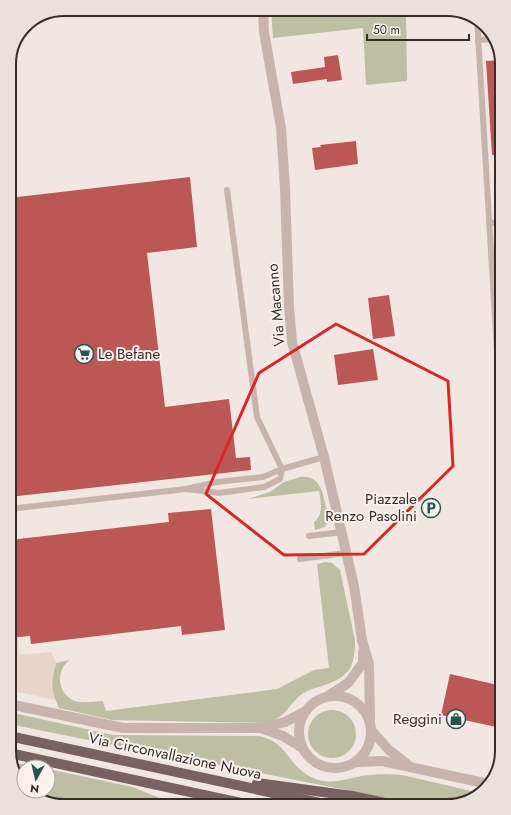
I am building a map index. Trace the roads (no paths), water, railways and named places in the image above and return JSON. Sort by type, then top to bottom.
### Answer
[{"type":"main road","name":"Via Circonvallazione Nuova","points":[[16,738],[301,799]]},
{"type":"main road","name":"Via Circonvallazione Nuova","points":[[16,755],[223,799]]},
{"type":"main road","points":[[176,772],[366,799]]},
{"type":"street","name":"Via Macanno","points":[[263,16],[264,32],[282,128],[288,307],[292,342],[324,457],[342,532],[354,586],[362,640],[368,664],[370,720],[372,731],[371,740],[364,755],[357,762]]},
{"type":"street","name":"Via Macanno","points":[[261,728],[285,722],[306,711],[316,701],[328,696],[348,683],[363,664],[362,640]]},
{"type":"street","name":"Via Macanno","points":[[328,696],[344,697],[357,703],[365,711],[370,720]]},
{"type":"street","points":[[16,705],[123,728],[261,728],[283,736],[301,747]]},
{"type":"street","points":[[306,711],[300,722],[298,735],[301,747],[306,755],[316,764],[330,769],[344,768],[357,762],[382,761],[483,783]]},
{"type":"street","points":[[372,731],[389,750],[409,766]]},
{"type":"lane","points":[[477,27],[495,320]]},
{"type":"lane","points":[[478,40],[488,39]]},
{"type":"lane","points":[[186,489],[219,493],[264,487],[280,479],[282,469],[257,417],[227,190]]},
{"type":"lane","points":[[489,223],[495,223]]},
{"type":"lane","points":[[16,508],[186,489],[218,482],[263,477],[282,469],[324,457]]},
{"type":"lane","points":[[309,536],[342,532]]},
{"type":"lane","points":[[300,559],[346,553]]},
{"type":"place","name":"Le Befane","points":[[84,354]]},
{"type":"place","name":"Piazzale Renzo Pasolini","points":[[431,508]]},
{"type":"place","name":"Reggini","points":[[456,719]]}]
